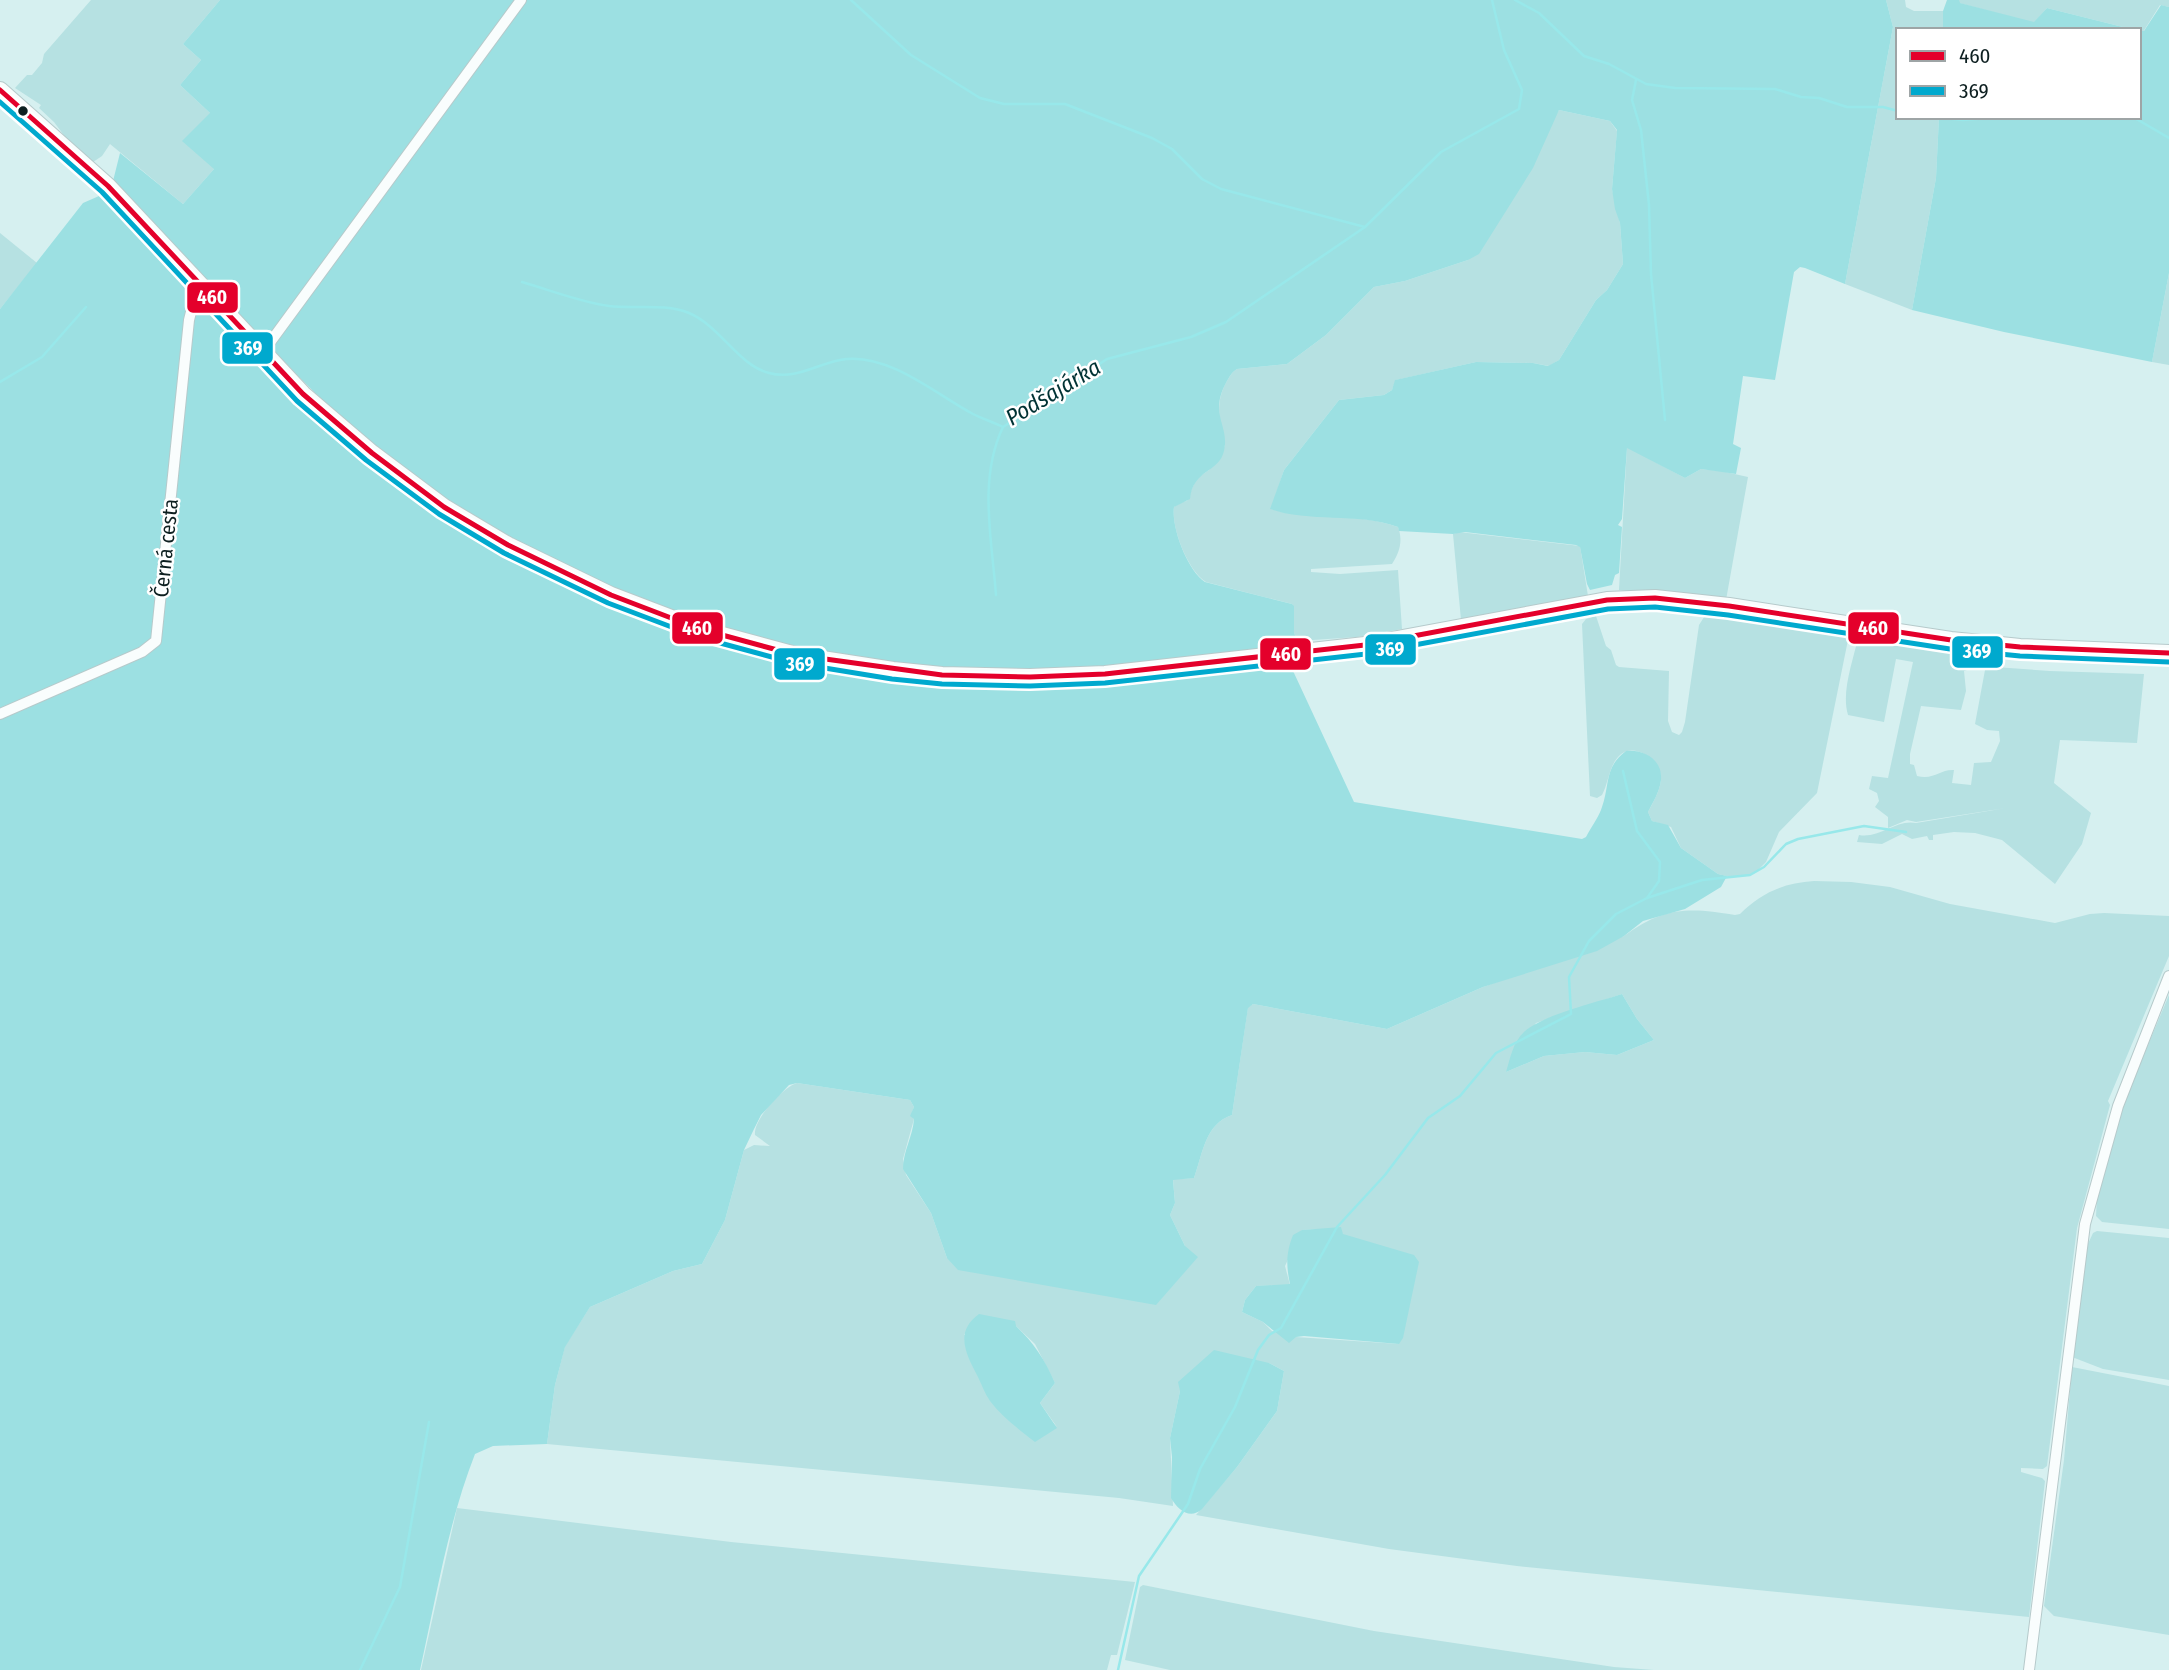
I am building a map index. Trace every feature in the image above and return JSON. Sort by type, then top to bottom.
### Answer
[{"type":"main road","points":[[0,90],[108,186],[303,394],[372,453],[444,507],[508,545],[611,595],[700,629],[796,655],[892,670],[983,677],[1105,674],[1365,645],[1606,600],[1656,598],[1951,640],[2020,647],[2169,653]]},
{"type":"street","points":[[263,352],[521,0]]},
{"type":"street","name":"Černá cesta","points":[[0,714],[142,652],[156,641],[189,320],[202,286]]},
{"type":"street","points":[[2029,1670],[2085,1224],[2118,1106],[2169,976]]},
{"type":"shaded area","points":[[91,0],[220,0],[183,44],[201,60],[180,85],[210,113],[214,169],[183,204],[110,144],[102,156],[93,162],[66,138],[39,108],[41,105],[15,88],[27,75],[32,75],[42,63],[44,54]]},
{"type":"shaded area","points":[[220,0],[1886,0],[1893,27],[1845,284],[1805,268],[1800,267],[1794,272],[1775,380],[1743,376],[1733,444],[1741,448],[1736,474],[1701,469],[1685,478],[1627,448],[1622,519],[1618,525],[1622,527],[1619,573],[1615,575],[1612,585],[1590,590],[1580,547],[1576,545],[1465,532],[1453,534],[1399,531],[1398,527],[1382,522],[1301,516],[1270,509],[1284,470],[1339,400],[1384,395],[1392,390],[1395,380],[1476,362],[1533,363],[1548,366],[1559,360],[1596,300],[1607,290],[1623,264],[1620,223],[1612,189],[1617,130],[1610,121],[1559,110],[1533,168],[1479,254],[1405,281],[1374,287],[1326,335],[1287,364],[1237,369],[1227,381],[1219,403],[1224,451],[1217,464],[1196,482],[1190,499],[1174,507],[1178,537],[1193,569],[1205,582],[1292,604],[1294,633],[1298,641],[1290,646],[1192,658],[1062,668],[1000,669],[911,665],[824,653],[739,632],[683,614],[629,594],[524,544],[425,484],[360,434],[325,403],[113,181],[120,153],[183,204],[214,169],[182,141],[210,113],[180,85],[201,60],[183,44]]},
{"type":"shaded area","points":[[1886,0],[1905,0],[1906,7],[1914,11],[1943,11],[1943,28],[1896,28],[1896,119],[1939,119],[1936,178],[1912,310],[1845,284],[1893,27]]},
{"type":"shaded area","points":[[1947,0],[1959,0],[1960,3],[2034,22],[2047,8],[2127,28],[1943,28],[1943,11]]},
{"type":"shaded area","points":[[1959,0],[2169,0],[2169,7],[2160,5],[2143,32],[2141,28],[2127,28],[2047,8],[2034,23],[1959,3]]},
{"type":"shaded area","points":[[2161,5],[2169,7],[2169,273],[2152,362],[1912,310],[1936,178],[1939,119],[2141,119],[2141,31],[2144,31]]},
{"type":"shaded area","points":[[1559,110],[1610,121],[1617,131],[1612,189],[1620,223],[1623,264],[1607,290],[1596,300],[1559,360],[1549,366],[1533,363],[1476,362],[1396,380],[1392,390],[1384,395],[1339,400],[1284,470],[1271,509],[1302,515],[1382,522],[1398,527],[1400,546],[1392,564],[1311,569],[1311,572],[1340,574],[1398,570],[1402,629],[1357,637],[1298,641],[1294,633],[1292,604],[1206,582],[1193,569],[1178,537],[1174,507],[1187,501],[1196,479],[1209,470],[1225,446],[1219,413],[1223,389],[1237,369],[1287,364],[1326,335],[1374,287],[1405,281],[1468,260]]},
{"type":"shaded area","points":[[99,196],[106,197],[119,208],[298,399],[368,459],[608,602],[697,636],[941,682],[1030,684],[1286,661],[1354,802],[1582,839],[1586,837],[1601,811],[1614,763],[1626,751],[1639,752],[1651,757],[1661,773],[1659,788],[1648,812],[1652,821],[1668,825],[1681,848],[1718,874],[1727,876],[1721,887],[1685,909],[1643,921],[1624,936],[1597,951],[1483,987],[1387,1029],[1253,1004],[1248,1008],[1232,1115],[1223,1119],[1210,1132],[1194,1178],[1173,1180],[1175,1203],[1170,1215],[1185,1246],[1198,1257],[1156,1305],[958,1270],[947,1258],[931,1213],[903,1169],[914,1119],[910,1116],[914,1107],[910,1100],[797,1083],[789,1085],[761,1115],[754,1129],[744,1150],[725,1220],[702,1264],[673,1271],[590,1307],[565,1347],[555,1385],[547,1444],[493,1446],[475,1454],[450,1534],[420,1670],[0,1670],[0,309],[83,203]]},
{"type":"shaded area","points":[[0,233],[37,263],[0,309]]},
{"type":"shaded area","points":[[2169,273],[2169,365],[2152,362]]},
{"type":"shaded area","points":[[1627,447],[1685,478],[1701,469],[1748,477],[1726,600],[1619,590]]},
{"type":"shaded area","points":[[1459,532],[1580,546],[1588,596],[1461,620],[1453,534]]},
{"type":"shaded area","points":[[1706,614],[1804,626],[1840,635],[1848,640],[1817,793],[1779,832],[1766,862],[1755,873],[1744,876],[1718,874],[1681,848],[1671,827],[1652,821],[1648,812],[1659,790],[1661,776],[1656,764],[1645,755],[1632,751],[1620,755],[1602,795],[1597,798],[1590,796],[1582,624],[1586,619],[1596,616],[1606,646],[1611,650],[1619,667],[1669,671],[1668,721],[1672,732],[1679,735],[1685,722],[1699,625]]},
{"type":"shaded area","points":[[1858,638],[1979,652],[1977,663],[1971,664],[1970,669],[1964,671],[1966,691],[1961,710],[1921,706],[1910,754],[1910,764],[1914,765],[1917,776],[1928,777],[1954,770],[1952,783],[1971,785],[1974,763],[1991,762],[2000,741],[1999,731],[1987,730],[1975,724],[1985,670],[1995,667],[2144,674],[2137,743],[2060,740],[2054,783],[2091,813],[2082,844],[2055,884],[2002,840],[1975,833],[1933,835],[1933,840],[1929,840],[1927,836],[1912,839],[1902,834],[1882,844],[1857,842],[1859,835],[1874,834],[1901,824],[1916,823],[2006,808],[1916,822],[1907,820],[1888,828],[1888,817],[1875,807],[1879,801],[1877,793],[1869,789],[1872,776],[1888,778],[1913,662],[1896,659],[1884,722],[1848,715],[1848,676]]},
{"type":"shaded area","points":[[1803,882],[1851,882],[1890,887],[1950,904],[2055,923],[2104,913],[2169,916],[2169,956],[2108,1101],[2110,1105],[2077,1228],[2047,1466],[2043,1469],[2021,1468],[2021,1472],[2045,1481],[2029,1617],[1517,1566],[1389,1549],[1196,1515],[1237,1467],[1277,1411],[1284,1371],[1269,1363],[1180,1391],[1170,1438],[1173,1506],[1119,1498],[547,1444],[555,1385],[565,1346],[590,1307],[673,1271],[702,1264],[725,1220],[744,1150],[754,1145],[770,1146],[755,1135],[759,1121],[777,1097],[797,1083],[910,1100],[914,1107],[914,1119],[903,1159],[906,1175],[931,1213],[947,1258],[1185,1246],[1170,1215],[1175,1203],[1173,1179],[1194,1178],[1210,1132],[1223,1119],[1232,1115],[1248,1007],[1253,1004],[1387,1029],[1483,987],[1624,936],[1651,919],[1690,910],[1740,914],[1773,890]],"holes":[[[1622,994],[1654,1040],[1617,1055],[1585,1052],[1544,1056],[1506,1072],[1536,1023]],[[1335,1229],[1343,1234],[1399,1344],[1296,1337],[1272,1331],[1263,1322],[1242,1312],[1245,1300],[1256,1286],[1290,1285],[1285,1266],[1302,1230]],[[1016,1326],[1035,1344],[1055,1383],[1040,1403],[1057,1427],[964,1334]]]},
{"type":"shaded area","points":[[1622,994],[1654,1040],[1617,1055],[1585,1052],[1544,1056],[1506,1072],[1517,1041],[1532,1026]]},
{"type":"shaded area","points":[[2169,995],[2169,1229],[2102,1222],[2096,1216],[2097,1198],[2124,1102]]},
{"type":"shaded area","points":[[1341,1227],[1343,1234],[1414,1255],[1419,1262],[1403,1338],[1399,1344],[1304,1336],[1296,1337],[1289,1343],[1263,1322],[1242,1312],[1245,1300],[1256,1286],[1290,1284],[1287,1259],[1293,1235],[1302,1230]]},
{"type":"shaded area","points":[[2097,1231],[2169,1238],[2169,1380],[2103,1369],[2072,1357],[2086,1248],[2093,1233]]},
{"type":"shaded area","points":[[979,1314],[1015,1321],[1016,1326],[1038,1352],[1055,1383],[1040,1403],[1057,1428],[1035,1442],[990,1401],[966,1352],[967,1328]]},
{"type":"shaded area","points":[[1214,1350],[1269,1363],[1284,1371],[1277,1411],[1237,1467],[1202,1509],[1189,1514],[1181,1510],[1171,1498],[1170,1438],[1180,1391],[1178,1382]]},
{"type":"shaded area","points":[[2072,1367],[2169,1386],[2169,1635],[2054,1616],[2044,1606],[2064,1460]]},
{"type":"shaded area","points":[[457,1508],[731,1542],[1135,1582],[1117,1655],[1111,1655],[1107,1670],[421,1670]]},
{"type":"shaded area","points":[[1143,1585],[1374,1631],[1614,1667],[1654,1670],[1170,1670],[1125,1660],[1140,1587]]},
{"type":"waterway","points":[[851,0],[911,55],[980,98],[1004,104],[1065,104],[1152,138],[1172,149],[1202,179],[1221,189],[1365,227]]},
{"type":"waterway","name":"Podšajárka","points":[[522,282],[598,304],[670,308],[689,313],[710,327],[748,362],[769,373],[799,373],[847,359],[880,363],[913,378],[973,414],[1003,427],[1107,359],[1191,337],[1226,322],[1365,227],[1441,152],[1519,109],[1522,90],[1504,50],[1492,0]]},
{"type":"waterway","points":[[1515,0],[1539,13],[1584,56],[1609,64],[1646,84],[1675,88],[1775,89],[1847,107],[1883,107],[1896,110]]},
{"type":"waterway","points":[[1636,80],[1632,100],[1641,130],[1649,205],[1651,274],[1665,420]]},
{"type":"waterway","points":[[1954,119],[1975,119]]},
{"type":"waterway","points":[[2136,119],[2169,138]]},
{"type":"waterway","points":[[0,382],[42,357],[86,307]]},
{"type":"waterway","points":[[996,595],[989,489],[995,447],[1003,427]]},
{"type":"waterway","points":[[1623,771],[1637,831],[1660,862],[1659,881],[1647,898]]},
{"type":"waterway","points":[[1118,1670],[1139,1576],[1188,1504],[1200,1469],[1235,1407],[1258,1350],[1269,1335],[1281,1328],[1337,1227],[1385,1175],[1428,1118],[1460,1096],[1496,1053],[1571,1014],[1569,977],[1589,941],[1616,914],[1647,898],[1702,880],[1750,875],[1764,867],[1786,844],[1798,839],[1864,826],[1906,832]]},
{"type":"waterway","points":[[360,1670],[400,1587],[429,1422]]},
{"type":"transit line","name":"460","points":[[0,90],[108,186],[303,394],[372,453],[444,507],[508,545],[611,595],[700,629],[796,655],[942,675],[1030,677],[1105,674],[1365,645],[1607,600],[1655,598],[1729,606],[1951,640],[2020,647],[2169,653]]},
{"type":"transit line","name":"369","points":[[0,102],[102,192],[297,401],[366,460],[439,514],[504,553],[608,603],[698,637],[794,663],[942,684],[1030,686],[1105,683],[1366,654],[1608,609],[1655,607],[1728,615],[1950,649],[2020,656],[2169,662]]}]
